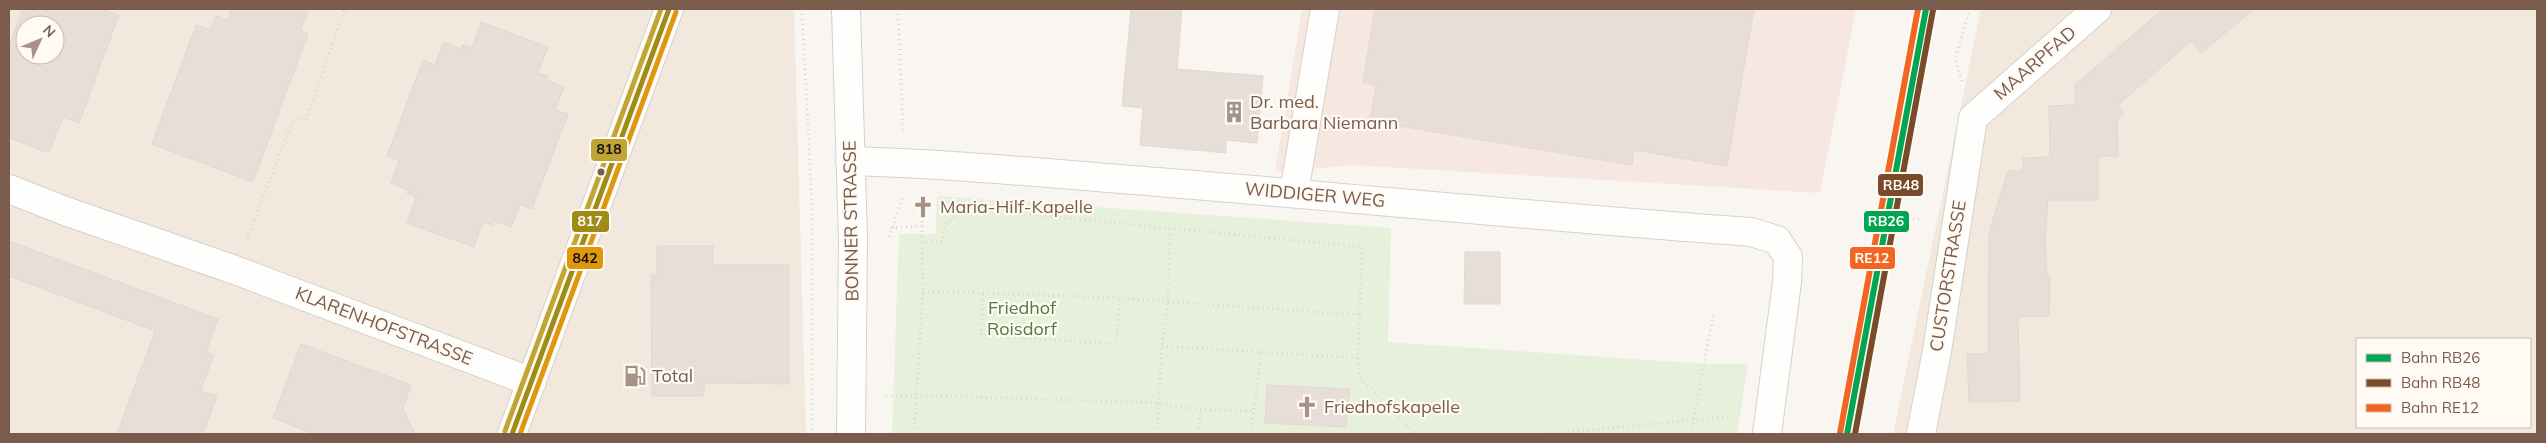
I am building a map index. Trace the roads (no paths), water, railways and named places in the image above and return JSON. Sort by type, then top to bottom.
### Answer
[{"type":"street","points":[[512,434],[669,9]]},
{"type":"street","name":"BONNER STRASSE","points":[[846,9],[853,240],[851,434]]},
{"type":"street","points":[[1294,193],[1325,9]]},
{"type":"street","name":"MAARPFAD","points":[[1973,118],[2097,9]]},
{"type":"street","name":"CUSTORSTRASSE","points":[[1921,434],[1973,118]]},
{"type":"street","name":"WIDDIGER WEG","points":[[850,161],[904,163],[1294,193],[1565,219],[1751,232],[1777,240],[1788,257],[1788,282],[1769,425]]},
{"type":"street","name":"KLARENHOFSTRASSE","points":[[9,189],[65,211],[235,270],[532,382]]},
{"type":"rail line","name":"RE12","points":[[1840,433],[1918,9]]},
{"type":"rail line","name":"RB26","points":[[1847,434],[1926,9]]},
{"type":"rail line","name":"RB48","points":[[1855,434],[1933,10]]},
{"type":"place","name":"Dr. med. Barbara Niemann","points":[[1234,112]]},
{"type":"place","name":"Maria-Hilf-Kapelle","points":[[923,207]]},
{"type":"place","name":"Total","points":[[635,376]]},
{"type":"place","name":"Friedhofskapelle","points":[[1307,407]]},
{"type":"park label","name":"Friedhof Roisdorf","points":[[1022,318]]}]
